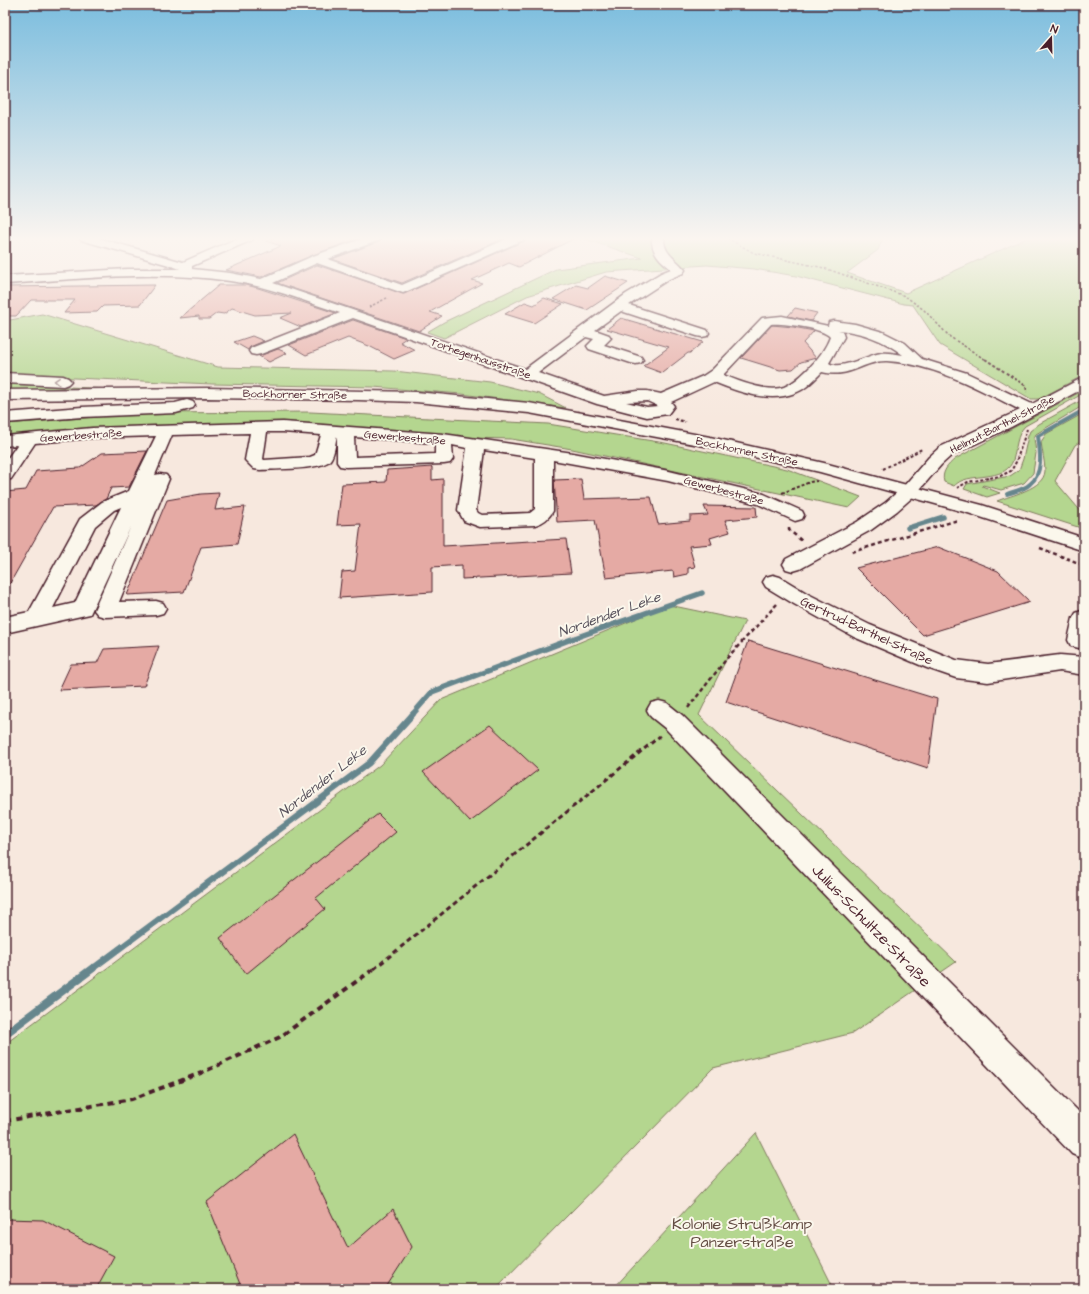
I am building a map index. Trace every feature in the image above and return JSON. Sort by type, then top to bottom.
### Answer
[{"type":"street","name":"Torhegenhausstraße","points":[[309,298],[603,401],[647,412],[662,411],[666,406],[662,400],[712,376]]},
{"type":"street","points":[[526,374],[631,298]]},
{"type":"street","points":[[619,306],[702,333]]},
{"type":"street","points":[[256,351],[354,313]]},
{"type":"street","points":[[772,319],[792,322],[837,334],[837,340],[826,353],[821,364],[800,384],[791,390],[783,392],[763,391],[726,382],[712,376],[767,321],[772,319]]},
{"type":"street","points":[[834,325],[864,330],[885,338],[914,357],[918,362]]},
{"type":"street","points":[[584,331],[604,338],[594,346],[636,360]]},
{"type":"street","points":[[821,364],[825,368],[839,370],[885,356],[918,362],[965,376],[1031,418]]},
{"type":"street","points":[[5,378],[179,386],[203,397]]},
{"type":"street","name":"Hellmut-Barthel-Straße","points":[[793,564],[864,526],[909,491],[935,461],[946,451],[1005,424],[1031,418],[1084,382]]},
{"type":"street","name":"Bockhorner Straße","points":[[5,395],[203,397],[354,404],[584,420],[644,429],[824,468],[975,509],[1084,545]]},
{"type":"street","points":[[5,418],[82,412],[176,408],[203,397]]},
{"type":"street","name":"Bockhorner Straße","points":[[5,404],[203,397]]},
{"type":"street","name":"Gewerbestraße","points":[[5,441],[92,433],[283,427],[443,440],[544,454],[669,476],[764,500],[795,515]]},
{"type":"street","points":[[259,428],[254,460],[260,464],[312,462],[322,458],[338,431]]},
{"type":"street","points":[[5,625],[83,609],[98,573],[138,494],[173,430]]},
{"type":"street","points":[[156,608],[105,610],[173,430]]},
{"type":"street","points":[[338,431],[346,462],[444,459],[443,440]]},
{"type":"street","points":[[5,475],[29,438]]},
{"type":"street","points":[[476,444],[467,510],[471,517],[480,521],[536,519],[544,511],[544,454]]},
{"type":"street","points":[[37,618],[87,523],[108,506],[138,494]]},
{"type":"street","name":"Gertrud-Barthel-Straße","points":[[780,587],[862,631],[935,662],[956,669],[988,673],[1060,663],[1084,666]]},
{"type":"street","points":[[1079,640],[1084,618]]},
{"type":"street","name":"Julius-Schultze-Straße","points":[[667,716],[1084,1142]]},
{"type":"path","points":[[354,313],[385,298]]},
{"type":"path","points":[[957,488],[968,482],[1007,474],[1013,470],[1019,456],[1024,433],[1031,418]]},
{"type":"path","name":"Bockhorner Straße","points":[[764,500],[810,482],[821,480]]},
{"type":"path","points":[[795,515],[789,530],[805,544],[817,551]]},
{"type":"path","points":[[850,553],[891,539],[958,520]]},
{"type":"path","points":[[5,1121],[132,1099],[201,1073],[280,1037],[371,972],[652,744],[667,716],[690,705],[780,587]]},
{"type":"green space","points":[[494,298],[522,298],[444,338],[427,332],[444,322]]},
{"type":"green space","points":[[882,298],[1084,298],[1084,375],[1039,399],[1031,399],[940,345],[913,305]]},
{"type":"green space","points":[[42,314],[218,367],[394,371],[490,382],[539,394],[566,408],[462,394],[373,387],[212,384],[5,375],[5,321]]},
{"type":"green space","points":[[5,384],[112,389],[5,391]]},
{"type":"green space","points":[[1084,390],[1084,393],[1025,426],[1018,438],[1013,460],[1005,471],[998,474],[961,481],[954,486],[944,482],[944,472],[955,459]]},
{"type":"green space","points":[[1084,399],[1084,405],[1036,434],[1034,438],[1036,453],[1033,473],[1024,483],[1001,490],[983,485],[982,486],[1000,493],[987,497],[964,489],[967,484],[1010,476],[1019,470],[1030,431],[1039,424]]},
{"type":"green space","points":[[310,412],[548,424],[665,443],[787,469],[861,497],[849,508],[572,449],[511,439],[471,438],[349,428],[118,429],[5,436],[5,424],[148,413]]},
{"type":"green space","points":[[1084,413],[1084,439],[1075,445],[1055,481],[1084,515],[1084,529],[997,501],[1033,487],[1039,482],[1045,471],[1041,442],[1046,434]]},
{"type":"green space","points":[[669,605],[745,621],[699,715],[956,962],[853,1033],[713,1068],[495,1289],[5,1289],[5,1044],[380,765],[441,700]]},
{"type":"green space","name":"Kolonie Strußkamp Panzerstraße","points":[[756,1133],[834,1289],[613,1289]]},
{"type":"building","points":[[5,298],[145,298],[140,305],[103,306],[97,312],[64,313],[75,300],[31,300],[16,316],[5,316]]},
{"type":"building","points":[[203,298],[290,298],[336,313],[301,327],[280,318],[292,313],[255,315],[232,308],[224,314],[217,313],[209,319],[199,319],[199,316],[180,318]]},
{"type":"building","points":[[323,298],[454,298],[430,312],[442,316],[419,331]]},
{"type":"building","points":[[543,298],[563,304],[534,323],[505,314],[525,302],[534,305]]},
{"type":"building","points":[[554,298],[605,298],[587,310]]},
{"type":"building","points":[[795,308],[817,313],[811,321],[788,316]]},
{"type":"building","points":[[621,318],[703,342],[662,373],[643,366],[669,347],[607,329]]},
{"type":"building","points":[[353,320],[406,338],[400,342],[415,350],[394,359],[369,346],[348,338],[306,355],[289,345]]},
{"type":"building","points":[[772,325],[814,331],[803,343],[816,358],[801,362],[793,369],[780,370],[741,358]]},
{"type":"building","points":[[252,336],[264,341],[250,347],[248,350],[234,342]]},
{"type":"building","points":[[278,349],[287,353],[269,362],[259,356]]},
{"type":"building","points":[[147,451],[129,487],[111,488],[106,499],[96,505],[53,507],[5,592],[5,492],[26,490],[36,471],[80,468],[102,453]]},
{"type":"building","points":[[432,467],[432,480],[443,479],[443,546],[566,539],[571,573],[462,579],[462,565],[432,567],[432,592],[339,598],[342,572],[355,571],[361,524],[337,525],[342,484],[386,482],[387,470]]},
{"type":"building","points":[[581,479],[584,499],[651,497],[658,524],[690,521],[690,516],[708,515],[704,506],[756,507],[757,517],[725,520],[730,532],[710,538],[712,544],[689,546],[695,567],[688,568],[688,574],[674,577],[673,571],[606,578],[595,520],[557,522],[554,480]]},
{"type":"building","points":[[219,493],[215,510],[245,507],[237,544],[201,547],[184,592],[127,595],[167,500],[201,494]]},
{"type":"building","points":[[938,547],[998,571],[1030,602],[923,635],[856,568]]},
{"type":"building","points":[[748,641],[937,699],[928,768],[726,702]]},
{"type":"building","points":[[159,646],[144,686],[59,690],[71,664],[97,663],[104,649]]},
{"type":"building","points":[[490,725],[538,770],[470,822],[423,772]]},
{"type":"building","points":[[378,814],[396,832],[316,898],[325,909],[246,974],[220,938]]},
{"type":"building","points":[[293,1134],[348,1248],[393,1209],[412,1247],[385,1289],[242,1289],[207,1202]]},
{"type":"building","points":[[5,1219],[43,1220],[114,1256],[96,1289],[5,1289]]},
{"type":"waterway","name":"Nordender Leke","points":[[1007,494],[1028,486],[1037,474],[1040,462],[1038,436],[1084,410]]},
{"type":"waterway","name":"Nordender Leke","points":[[908,528],[943,517]]},
{"type":"waterway","name":"Nordender Leke","points":[[412,715],[432,692],[569,640],[702,593]]},
{"type":"waterway","name":"Nordender Leke","points":[[92,969],[369,763],[413,714]]},
{"type":"waterway","name":"Nordender Leke","points":[[5,1034],[93,968]]}]
